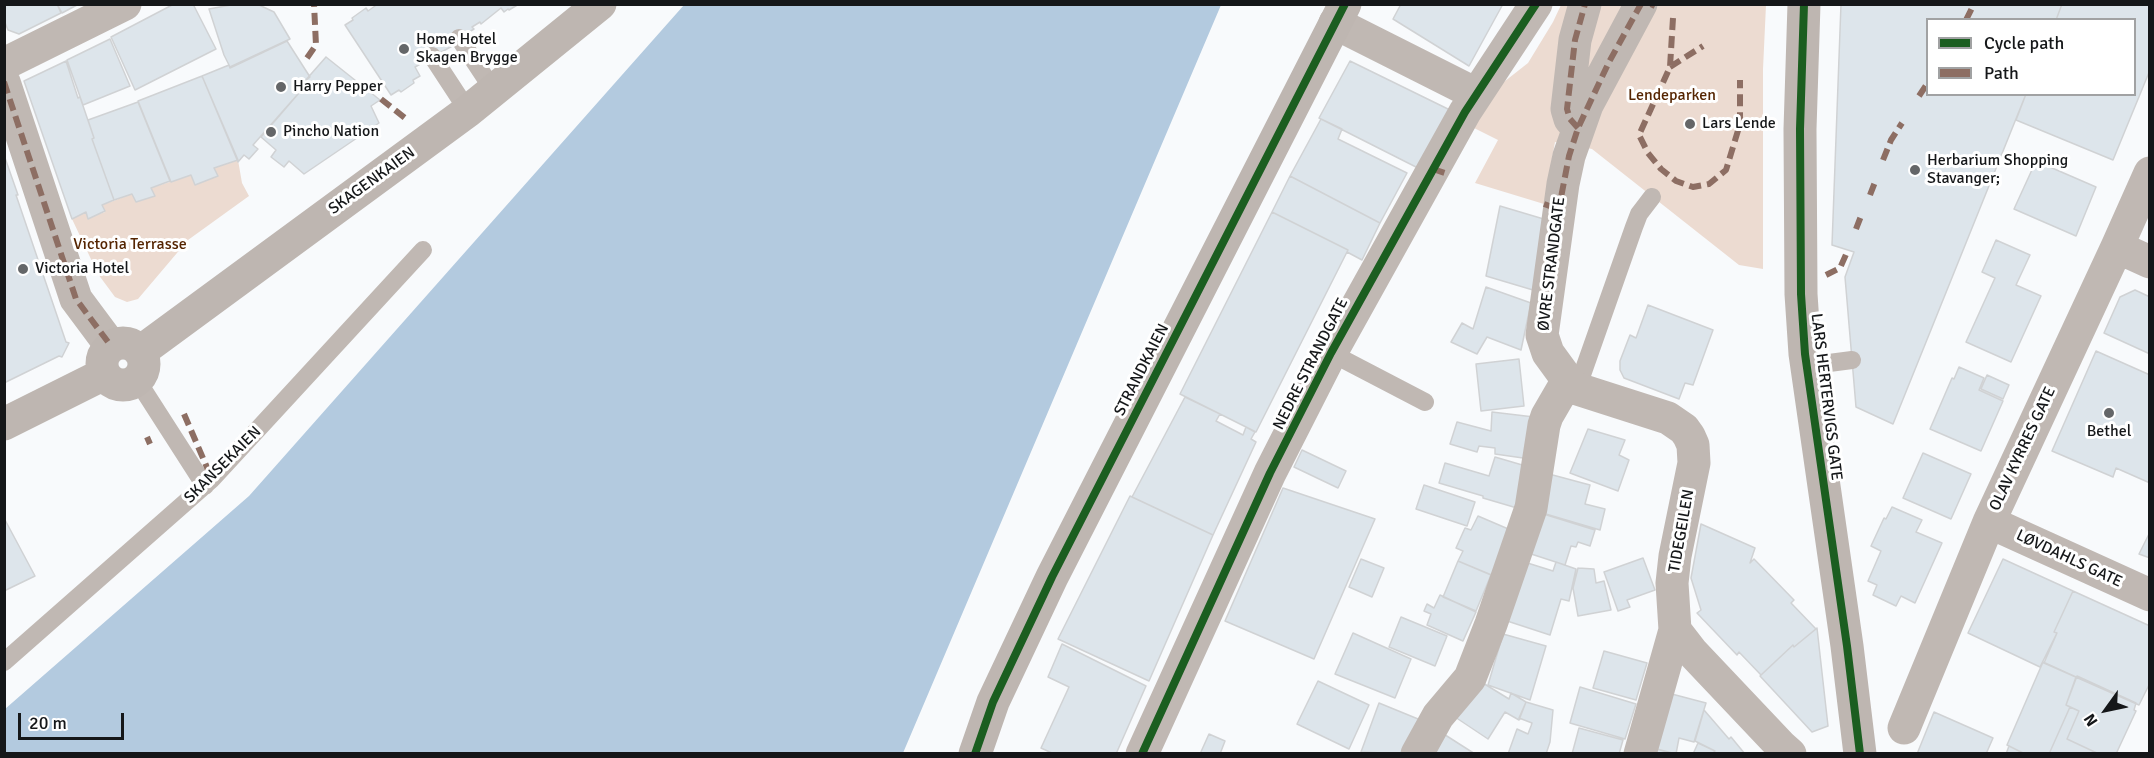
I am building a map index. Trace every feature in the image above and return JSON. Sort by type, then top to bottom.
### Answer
[{"type":"street","points":[[4,64],[125,4]]},
{"type":"street","name":"SKAGENKAIEN","points":[[4,424],[123,363],[468,111],[600,4]]},
{"type":"street","name":"NEDRE STRANDGATE","points":[[1142,753],[1265,484],[1331,353],[1476,94],[1536,4]]},
{"type":"street","points":[[1578,128],[1570,119],[1567,109],[1575,40],[1585,4]]},
{"type":"street","name":"ØVRE STRANDGATE","points":[[1571,387],[1552,360],[1544,345],[1542,335],[1558,213],[1569,156],[1578,128],[1609,62],[1641,4]]},
{"type":"street","name":"LARS HERTERVIGS GATE","points":[[1804,4],[1800,129],[1800,270],[1806,366],[1847,646],[1860,753]]},
{"type":"street","points":[[1340,14],[1476,94]]},
{"type":"street","name":"STRANDKAIEN","points":[[975,753],[993,702],[1052,577],[1340,14]]},
{"type":"street","points":[[4,81],[76,299],[123,363]]},
{"type":"street","name":"OLAV KYRRES GATE","points":[[1904,728],[1989,522],[2118,247],[2150,173]]},
{"type":"street","points":[[2118,247],[2150,262]]},
{"type":"street","points":[[1417,753],[1438,716],[1470,678],[1531,508],[1547,416],[1571,387]]},
{"type":"street","name":"TIDEGEILEN","points":[[1571,387],[1668,418],[1684,429],[1693,445],[1694,463],[1675,556],[1672,583],[1675,630]]},
{"type":"street","name":"LØVDAHLS GATE","points":[[1989,522],[2150,596]]},
{"type":"street","points":[[1640,753],[1675,630]]},
{"type":"street","points":[[1675,630],[1692,652],[1780,746],[1790,753]]},
{"type":"lane","points":[[459,38],[494,91]]},
{"type":"lane","points":[[432,56],[468,111]]},
{"type":"lane","points":[[1571,387],[1639,214],[1652,197]]},
{"type":"lane","name":"SKANSEKAIEN","points":[[4,662],[205,486],[423,250]]},
{"type":"lane","points":[[1331,353],[1425,402]]},
{"type":"lane","points":[[1806,366],[1852,360]]},
{"type":"lane","points":[[123,363],[205,486]]},
{"type":"green space","name":"Lendeparken","points":[[1561,5],[1766,5],[1763,69],[1763,269],[1739,265],[1592,149],[1555,142],[1544,204],[1475,183],[1498,140],[1472,127],[1500,85],[1528,63]]},
{"type":"green space","name":"Victoria Terrasse","points":[[238,160],[242,183],[249,196],[188,240],[138,299],[127,302],[115,297],[98,274],[72,219],[86,212],[88,218],[105,212],[102,205],[132,194],[136,202],[155,196],[151,188],[191,175],[195,185],[218,176],[214,168]]},
{"type":"water","points":[[684,5],[1221,5],[903,753],[5,753],[5,709],[249,496]]},
{"type":"building","points":[[4,4],[57,4],[61,13],[19,34],[8,30],[4,20]]},
{"type":"building","points":[[57,4],[76,4],[77,5],[62,13]]},
{"type":"building","points":[[174,4],[193,4],[216,49],[135,90],[111,37]]},
{"type":"building","points":[[236,4],[257,4],[274,12],[290,39],[230,67],[209,9]]},
{"type":"building","name":"Home Hotel Skagen Brygge","points":[[374,4],[519,4],[504,12],[501,8],[481,24],[480,22],[472,27],[474,29],[452,43],[454,45],[415,67],[420,76],[413,80],[414,83],[401,92],[399,90],[391,95],[345,25],[366,8],[368,11],[375,6]]},
{"type":"building","points":[[1401,4],[1503,4],[1469,66],[1393,19]]},
{"type":"building","name":"Herbarium Shopping Stavanger;","points":[[1841,4],[2062,4],[2057,18],[1926,18],[1926,96],[2025,96],[1893,424],[1856,407],[1845,277],[1854,252],[1832,245]]},
{"type":"building","points":[[2062,4],[2150,4],[2150,70],[2113,160],[2016,120],[2025,96],[2136,96],[2136,18],[2057,18]]},
{"type":"building","points":[[110,39],[130,86],[83,105],[67,60]]},
{"type":"building","points":[[287,41],[310,77],[304,82],[305,86],[253,145],[258,149],[249,159],[244,155],[238,162],[202,76],[229,65],[230,68]]},
{"type":"building","points":[[326,57],[380,100],[371,106],[379,123],[304,174],[289,161],[284,167],[271,157],[276,150],[261,137],[305,86],[304,82]]},
{"type":"building","points":[[66,61],[114,200],[102,205],[105,211],[88,219],[86,212],[72,219],[24,81]]},
{"type":"building","points":[[1350,61],[1450,110],[1418,168],[1319,118]]},
{"type":"building","points":[[202,76],[238,160],[214,168],[218,176],[195,185],[191,175],[171,182],[138,101]]},
{"type":"building","points":[[138,102],[170,181],[151,188],[155,196],[136,202],[132,194],[114,200],[92,139],[94,138],[88,120]]},
{"type":"building","points":[[1321,119],[1342,129],[1338,139],[1407,173],[1380,223],[1290,176]]},
{"type":"building","name":"Victoria Hotel","points":[[4,155],[66,342],[69,343],[62,357],[59,356],[4,383]]},
{"type":"building","points":[[2036,161],[2096,187],[2076,236],[2014,209]]},
{"type":"building","points":[[1290,176],[1380,223],[1362,260],[1347,252],[1348,250],[1272,212]]},
{"type":"building","points":[[1500,206],[1547,220],[1533,290],[1486,276]]},
{"type":"building","points":[[1272,212],[1348,250],[1256,432],[1180,394]]},
{"type":"building","points":[[1996,240],[2030,255],[2016,285],[2041,296],[2011,362],[1966,342],[1995,278],[1982,272]]},
{"type":"building","points":[[1486,287],[1531,303],[1521,350],[1487,337],[1477,354],[1451,342],[1462,323],[1473,329]]},
{"type":"building","points":[[2135,290],[2150,297],[2150,354],[2104,333],[2120,297]]},
{"type":"building","points":[[1648,305],[1713,330],[1693,385],[1685,383],[1679,399],[1624,378],[1620,370],[1620,361],[1630,335],[1636,338]]},
{"type":"building","name":"Bethel","points":[[2096,351],[2150,375],[2150,483],[2116,468],[2113,477],[2052,451]]},
{"type":"building","points":[[1519,359],[1524,406],[1481,411],[1476,364]]},
{"type":"building","points":[[1959,367],[1984,378],[1979,390],[2003,401],[1981,451],[1930,429]]},
{"type":"building","points":[[1987,375],[2009,385],[2003,399],[1981,389]]},
{"type":"building","points":[[1185,397],[1220,414],[1216,421],[1243,435],[1246,427],[1255,432],[1251,439],[1256,442],[1213,535],[1132,497]]},
{"type":"building","points":[[1492,412],[1534,417],[1530,459],[1495,454],[1495,448],[1479,446],[1477,452],[1450,444],[1457,422],[1491,431]]},
{"type":"building","points":[[1588,429],[1625,440],[1619,455],[1629,460],[1618,491],[1570,473]]},
{"type":"building","points":[[1302,450],[1346,471],[1338,488],[1294,467]]},
{"type":"building","points":[[1923,453],[1971,474],[1951,519],[1903,498]]},
{"type":"building","points":[[1495,457],[1529,467],[1517,508],[1439,483],[1445,463],[1489,476]]},
{"type":"building","points":[[1549,474],[1590,485],[1585,504],[1605,509],[1600,530],[1539,512]]},
{"type":"building","points":[[1424,485],[1475,502],[1467,526],[1416,509]]},
{"type":"building","points":[[1283,488],[1375,519],[1314,659],[1225,621]]},
{"type":"building","points":[[1130,496],[1213,535],[1149,681],[1058,639]]},
{"type":"building","points":[[1892,507],[1922,520],[1916,532],[1942,543],[1915,603],[1901,596],[1896,606],[1873,595],[1877,585],[1868,581],[1881,551],[1871,546],[1884,518],[1886,519]]},
{"type":"building","points":[[1537,512],[1595,530],[1590,546],[1578,542],[1576,547],[1571,546],[1565,565],[1525,552]]},
{"type":"building","points":[[1478,516],[1513,531],[1494,576],[1458,561],[1463,551],[1456,548],[1465,528],[1471,530]]},
{"type":"building","points":[[4,518],[35,576],[4,591]]},
{"type":"building","points":[[1701,524],[1755,548],[1750,563],[1754,559],[1794,600],[1791,603],[1816,629],[1794,647],[1793,645],[1761,675],[1739,652],[1737,655],[1697,613],[1701,610],[1691,578]]},
{"type":"building","points":[[2150,532],[2150,558],[2139,554]]},
{"type":"building","points":[[1643,558],[1655,590],[1627,600],[1630,607],[1618,611],[1604,572]]},
{"type":"building","points":[[1361,559],[1384,568],[1372,597],[1349,587]]},
{"type":"building","points":[[2003,559],[2073,591],[2054,632],[2057,633],[2040,667],[1968,633]]},
{"type":"building","points":[[1518,560],[1553,571],[1556,562],[1576,569],[1569,601],[1561,599],[1550,635],[1501,619]]},
{"type":"building","points":[[1458,561],[1491,575],[1476,611],[1443,597]]},
{"type":"building","points":[[1578,568],[1594,569],[1596,583],[1604,581],[1611,610],[1578,616],[1573,588]]},
{"type":"building","points":[[2073,591],[2150,626],[2150,683],[2139,705],[2044,663],[2057,633],[2054,632]]},
{"type":"building","points":[[1440,595],[1476,612],[1463,641],[1427,625],[1431,614],[1424,611],[1427,604],[1434,608]]},
{"type":"building","points":[[1401,617],[1447,636],[1435,666],[1389,647]]},
{"type":"building","points":[[1817,628],[1828,726],[1812,732],[1760,676],[1793,645],[1794,647]]},
{"type":"building","points":[[1353,633],[1411,659],[1395,698],[1335,674]]},
{"type":"building","points":[[1503,634],[1546,646],[1530,700],[1488,685]]},
{"type":"building","points":[[1062,644],[1146,686],[1116,754],[1054,754],[1041,748],[1069,687],[1048,677]]},
{"type":"building","points":[[1604,651],[1647,663],[1636,700],[1593,688]]},
{"type":"building","points":[[2043,662],[2076,677],[2066,705],[2070,707],[2049,754],[2025,754],[2007,745]]},
{"type":"building","points":[[2077,676],[2136,703],[2134,710],[2136,711],[2116,754],[2099,754],[2067,739],[2079,711],[2066,705]]},
{"type":"building","points":[[1478,680],[1509,699],[1511,693],[1526,702],[1519,720],[1505,712],[1488,739],[1455,717]]},
{"type":"building","points":[[1318,681],[1369,705],[1349,749],[1297,724]]},
{"type":"building","points":[[1580,687],[1636,704],[1625,739],[1570,723]]},
{"type":"building","points":[[1668,693],[1706,703],[1694,742],[1679,738],[1676,754],[1653,748]]},
{"type":"building","points":[[1526,702],[1553,710],[1550,742],[1546,754],[1508,754],[1517,729],[1528,734],[1531,726],[1532,723],[1519,718]]},
{"type":"building","points":[[1379,703],[1423,721],[1405,754],[1361,752]]},
{"type":"building","points":[[2070,707],[2079,711],[2067,739],[2099,754],[2049,754]]},
{"type":"building","points":[[1704,710],[1745,754],[1712,754],[1715,751],[1695,741]]},
{"type":"building","points":[[1934,712],[1993,738],[1986,754],[1917,754]]},
{"type":"building","points":[[1579,728],[1623,740],[1619,754],[1572,754]]},
{"type":"building","points":[[1439,731],[1475,754],[1425,754]]},
{"type":"building","points":[[1209,734],[1225,741],[1220,754],[1200,754]]},
{"type":"building","points":[[1698,743],[1715,751],[1712,754],[1693,754]]},
{"type":"building","points":[[2009,746],[2025,754],[2006,754]]},
{"type":"building","points":[[1653,748],[1674,754],[1652,754]]},
{"type":"marked path","points":[[307,58],[316,45],[314,4]]},
{"type":"marked path","points":[[1578,128],[1570,119],[1567,109],[1575,40],[1585,4]]},
{"type":"marked path","points":[[1558,213],[1569,156],[1578,128],[1609,62],[1641,4]]},
{"type":"marked path","points":[[1651,4],[1655,6]]},
{"type":"marked path","points":[[1967,18],[1974,4]]},
{"type":"marked path","points":[[1673,18],[1670,67],[1639,135],[1648,153],[1661,169],[1676,181],[1693,187],[1709,184],[1726,170],[1740,124],[1740,80]]},
{"type":"marked path","points":[[1670,67],[1703,46]]},
{"type":"marked path","points":[[4,82],[76,299],[111,346]]},
{"type":"marked path","points":[[1919,96],[1926,86]]},
{"type":"marked path","points":[[381,99],[405,118]]},
{"type":"marked path","points":[[1883,160],[1891,140],[1902,123]]},
{"type":"marked path","points":[[1433,169],[1448,174]]},
{"type":"marked path","points":[[1870,195],[1875,182]]},
{"type":"marked path","points":[[1544,204],[1558,209]]},
{"type":"marked path","points":[[1856,229],[1861,216]]},
{"type":"marked path","points":[[1826,275],[1840,268],[1848,250]]},
{"type":"marked path","points":[[184,414],[212,479]]},
{"type":"marked path","points":[[147,437],[150,444]]},
{"type":"cycle path","points":[[975,754],[993,702],[1052,577],[1345,4]]},
{"type":"cycle path","points":[[1142,754],[1270,473],[1331,353],[1465,112],[1536,4]]},
{"type":"cycle path","points":[[1804,4],[1800,129],[1801,294],[1805,354],[1847,646],[1860,754]]},
{"type":"place","name":"Home Hotel Skagen Brygge","points":[[404,49]]},
{"type":"place","name":"Harry Pepper","points":[[281,87]]},
{"type":"place","name":"Lars Lende","points":[[1690,124]]},
{"type":"place","name":"Pincho Nation","points":[[271,132]]},
{"type":"place","name":"Herbarium Shopping Stavanger;","points":[[1915,170]]},
{"type":"place","name":"Victoria Hotel","points":[[23,269]]},
{"type":"place","name":"Bethel","points":[[2109,413]]}]
